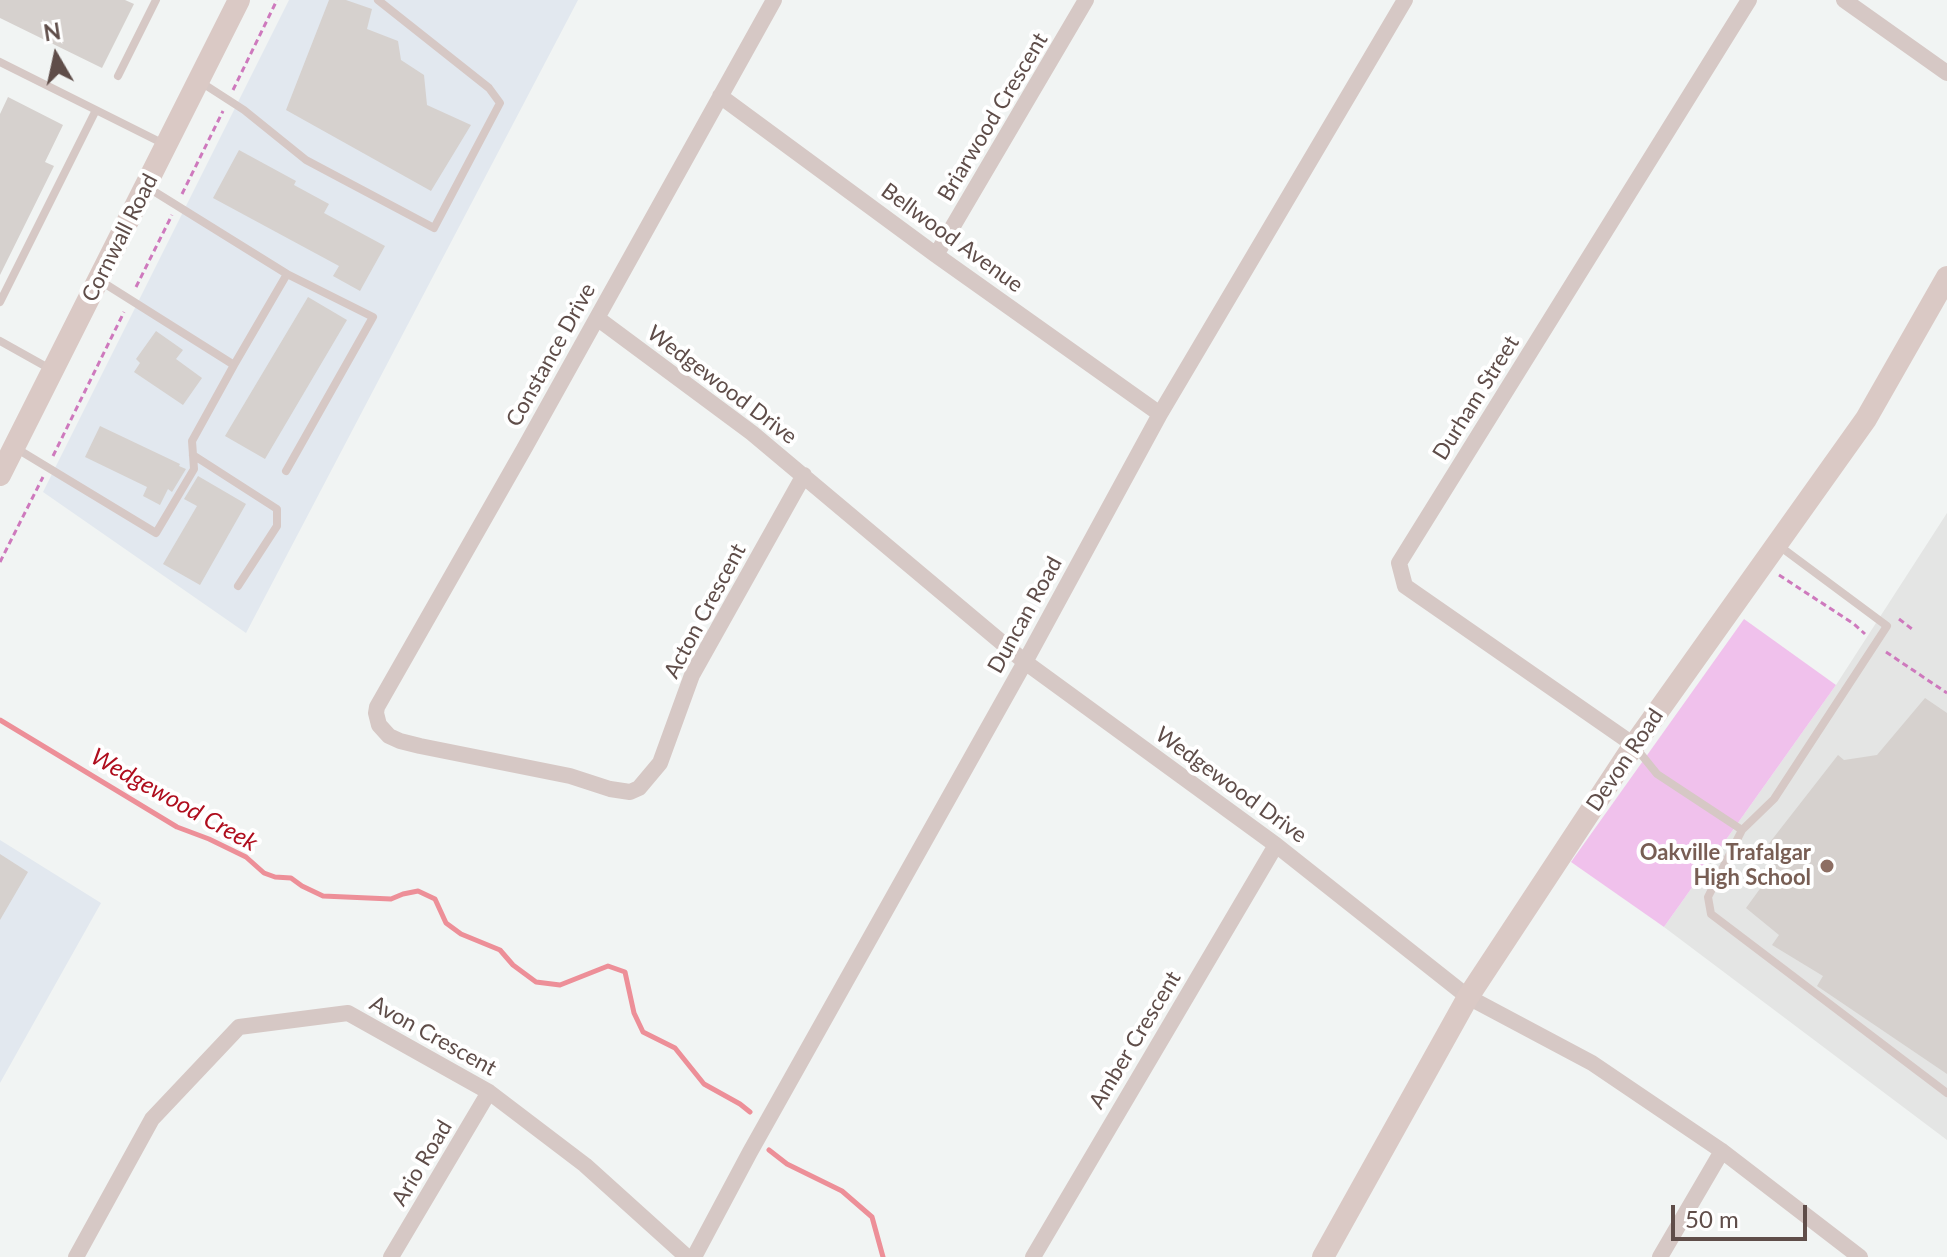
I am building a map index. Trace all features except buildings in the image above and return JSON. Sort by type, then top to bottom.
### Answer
[{"type":"street","name":"Cornwall Road","points":[[0,475],[239,0]]},
{"type":"street","name":"Constance Drive","points":[[384,731],[379,725],[377,707],[774,0]]},
{"type":"street","name":"Briarwood Crescent","points":[[936,255],[1086,0]]},
{"type":"street","name":"Duncan Road","points":[[694,1257],[1160,414],[1405,0]]},
{"type":"street","name":"Durham Street","points":[[1634,745],[1405,586],[1399,563],[1749,0]]},
{"type":"street","points":[[1844,0],[1947,73]]},
{"type":"street","name":"Bellwood Avenue","points":[[720,96],[1160,414]]},
{"type":"street","name":"Devon Road","points":[[1323,1257],[1468,997],[1634,745],[1866,419],[1947,277]]},
{"type":"street","name":"Wedgewood Drive","points":[[597,318],[752,433],[1025,662],[1276,845],[1468,997],[1592,1063],[1722,1151],[1860,1257]]},
{"type":"street","name":"Acton Crescent","points":[[384,731],[410,744],[570,776],[610,789],[630,792],[639,788],[660,763],[692,675],[804,475]]},
{"type":"street","name":"Amber Crescent","points":[[1033,1257],[1276,845]]},
{"type":"street","name":"Avon Crescent","points":[[76,1257],[152,1119],[239,1027],[348,1013],[489,1092],[585,1165],[687,1257]]},
{"type":"street","name":"Ario Road","points":[[391,1257],[489,1092]]},
{"type":"street","points":[[1660,1257],[1722,1151]]},
{"type":"lane","points":[[118,76],[156,0]]},
{"type":"lane","points":[[198,81],[244,110],[306,160],[434,228],[500,103],[489,88],[378,0]]},
{"type":"lane","points":[[0,62],[166,144]]},
{"type":"lane","points":[[0,302],[96,110]]},
{"type":"lane","points":[[146,186],[287,274],[373,317],[286,471]]},
{"type":"lane","points":[[14,447],[156,533],[194,469],[192,441],[287,274]]},
{"type":"lane","points":[[99,279],[234,365]]},
{"type":"lane","points":[[0,341],[53,370]]},
{"type":"lane","points":[[193,455],[277,509],[277,526],[238,586]]},
{"type":"lane","points":[[1777,545],[1887,626],[1774,799],[1742,830],[1708,897],[1711,914],[1947,1093]]},
{"type":"lane","points":[[1634,745],[1657,774],[1742,830]]},
{"type":"path","points":[[0,562],[277,0]]},
{"type":"path","points":[[1762,565],[1854,624],[1876,645],[1947,693]]},
{"type":"shaded area","points":[[289,0],[578,0],[246,633],[43,492]]},
{"type":"shaded area","name":"Oakville Trafalgar High School","points":[[1947,513],[1947,1140],[1664,927],[1836,685]]},
{"type":"shaded area","points":[[1744,619],[1836,685],[1664,927],[1571,862]]},
{"type":"shaded area","points":[[0,840],[101,903],[0,1083]]},
{"type":"waterway","name":"Wedgewood Creek","points":[[0,720],[177,827],[246,857],[264,873],[291,878],[323,896],[391,899],[418,891],[435,899],[446,923],[461,934],[500,950],[513,965],[536,982],[560,985],[608,966],[625,972],[634,1013],[643,1032],[675,1048],[704,1084],[750,1112]]},
{"type":"waterway","name":"Wedgewood Creek","points":[[769,1150],[787,1164],[842,1191],[872,1217],[883,1257]]},
{"type":"place","name":"Oakville Trafalgar High School","points":[[1827,866]]}]
